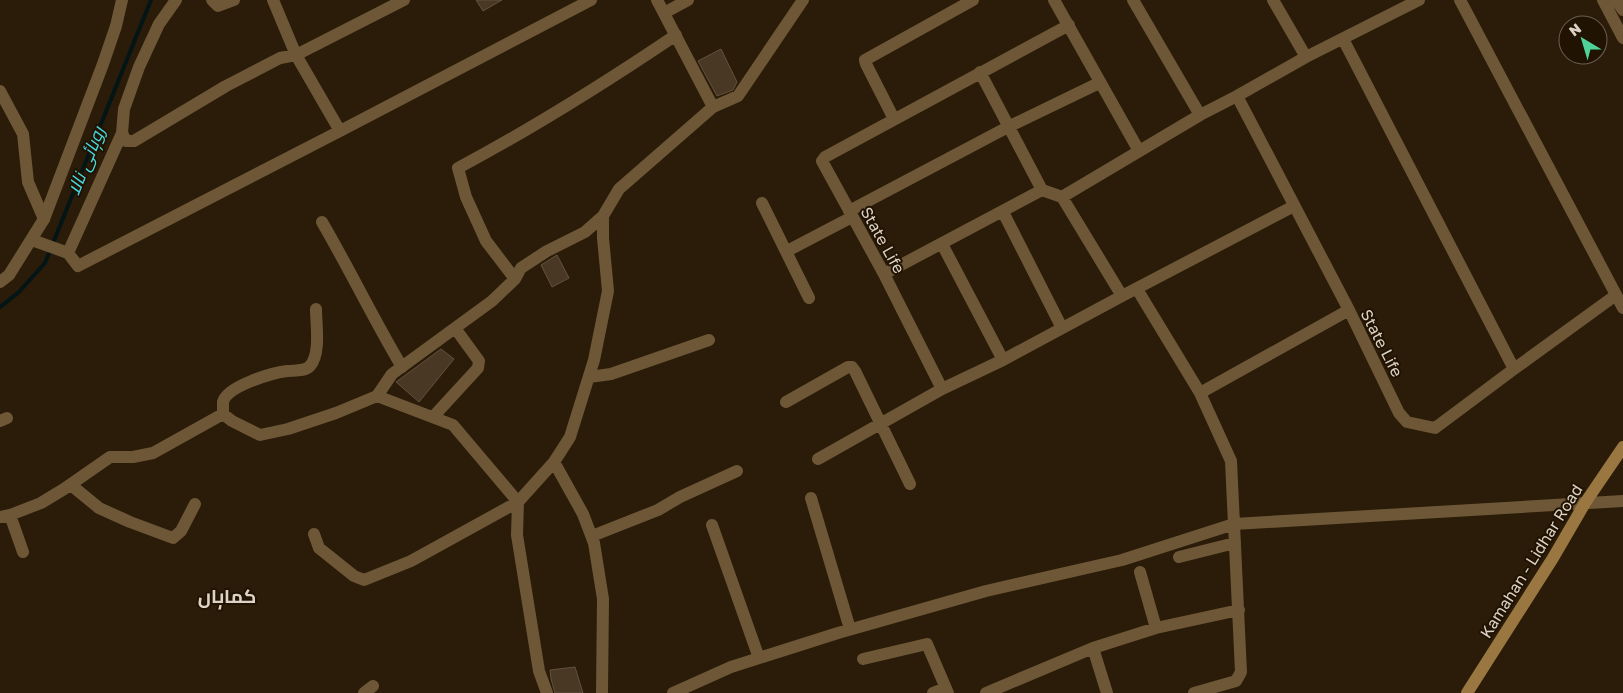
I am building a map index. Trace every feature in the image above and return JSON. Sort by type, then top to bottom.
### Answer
[{"type":"main road","name":"Kamahan - Lidhar Road","points":[[1467,693],[1553,558],[1585,503],[1623,447]]},
{"type":"street","points":[[0,282],[9,276],[36,242],[103,64],[116,26],[122,0]]},
{"type":"street","points":[[66,253],[122,132],[124,109],[139,68],[159,24],[176,0]]},
{"type":"street","points":[[212,0],[218,6],[234,0]]},
{"type":"street","points":[[273,0],[296,55],[340,131]]},
{"type":"street","points":[[122,132],[126,141],[134,141],[226,86],[280,58],[296,55],[404,0]]},
{"type":"street","points":[[36,242],[66,253],[78,266],[592,0]]},
{"type":"street","points":[[656,0],[713,107]]},
{"type":"street","points":[[664,13],[688,0]]},
{"type":"street","points":[[316,309],[317,349],[310,366],[302,370],[267,375],[230,393],[223,401],[224,414],[232,421],[260,435],[288,429],[336,413],[377,396],[392,374],[492,302],[515,279],[521,268],[547,251],[585,232],[604,216],[619,189],[713,107],[738,96],[803,0]]},
{"type":"street","points":[[894,120],[865,60],[973,0]]},
{"type":"street","points":[[1054,0],[1099,83],[1139,151]]},
{"type":"street","points":[[1133,0],[1200,115]]},
{"type":"street","points":[[1273,0],[1306,57]]},
{"type":"street","points":[[1062,197],[1200,115],[1306,57],[1419,0]]},
{"type":"street","points":[[1460,0],[1623,308]]},
{"type":"street","points":[[1602,0],[1623,38]]},
{"type":"street","points":[[1616,0],[1623,10]]},
{"type":"street","name":"State Life","points":[[942,389],[884,274],[822,161],[825,157],[1069,25]]},
{"type":"street","points":[[515,279],[486,241],[466,197],[458,168],[493,150],[614,77],[676,36]]},
{"type":"street","points":[[1343,39],[1514,368]]},
{"type":"street","points":[[980,72],[1042,190],[1062,197],[1122,296]]},
{"type":"street","points":[[787,251],[1008,127],[1099,83]]},
{"type":"street","points":[[0,91],[24,134],[28,182],[44,219]]},
{"type":"street","points":[[1237,96],[1349,310]]},
{"type":"street","points":[[884,274],[1042,190]]},
{"type":"street","points":[[762,203],[809,298]]},
{"type":"street","points":[[818,458],[942,389],[1003,360],[1294,206]]},
{"type":"street","points":[[1003,212],[1062,328]]},
{"type":"street","points":[[314,534],[319,548],[354,576],[364,580],[411,562],[518,502],[554,462],[570,437],[594,360],[608,291],[603,238],[604,216]]},
{"type":"street","points":[[322,222],[402,368]]},
{"type":"street","points":[[942,244],[1003,360]]},
{"type":"street","points":[[1138,288],[1200,393],[1231,461],[1241,672],[1236,682],[1194,693]]},
{"type":"street","name":"State Life","points":[[1200,393],[1349,310],[1399,413],[1407,422],[1435,428],[1514,368],[1616,295]]},
{"type":"street","points":[[433,417],[478,368],[479,361],[455,328]]},
{"type":"street","points":[[588,377],[611,374],[709,340]]},
{"type":"street","points":[[786,402],[848,367],[852,367],[910,484]]},
{"type":"street","points":[[377,396],[453,425],[518,502],[517,535],[543,690]]},
{"type":"street","points":[[23,552],[5,516],[41,503],[110,457],[133,457],[153,453],[224,414]]},
{"type":"street","points":[[554,462],[584,514],[592,536],[603,599],[602,693]]},
{"type":"street","points":[[592,536],[658,510],[680,497],[737,472]]},
{"type":"street","points":[[70,485],[99,508],[173,538],[181,530],[195,504]]},
{"type":"street","points":[[811,498],[850,629]]},
{"type":"street","points":[[673,693],[731,667],[850,629],[986,591],[1122,560],[1234,524],[1623,502]]},
{"type":"street","points":[[712,525],[759,658]]},
{"type":"street","points":[[1179,556],[1234,543]]},
{"type":"street","points":[[1140,572],[1156,628]]},
{"type":"street","points":[[986,693],[1093,648],[1156,628],[1238,610]]},
{"type":"street","points":[[863,659],[927,644],[942,691]]},
{"type":"street","points":[[1093,648],[1107,693]]},
{"type":"building","points":[[476,0],[502,0],[483,11]]},
{"type":"building","points":[[721,49],[737,82],[733,90],[717,96],[698,61]]},
{"type":"building","points":[[557,255],[569,278],[552,287],[541,265]]},
{"type":"building","points":[[441,349],[454,359],[419,402],[396,382]]},
{"type":"building","points":[[575,667],[583,693],[555,693],[550,670]]},
{"type":"waterway","name":"روہائی نالا","points":[[0,307],[18,293],[45,263],[151,0]]},
{"type":"district","name":"کماہاں","points":[[227,596]]}]
